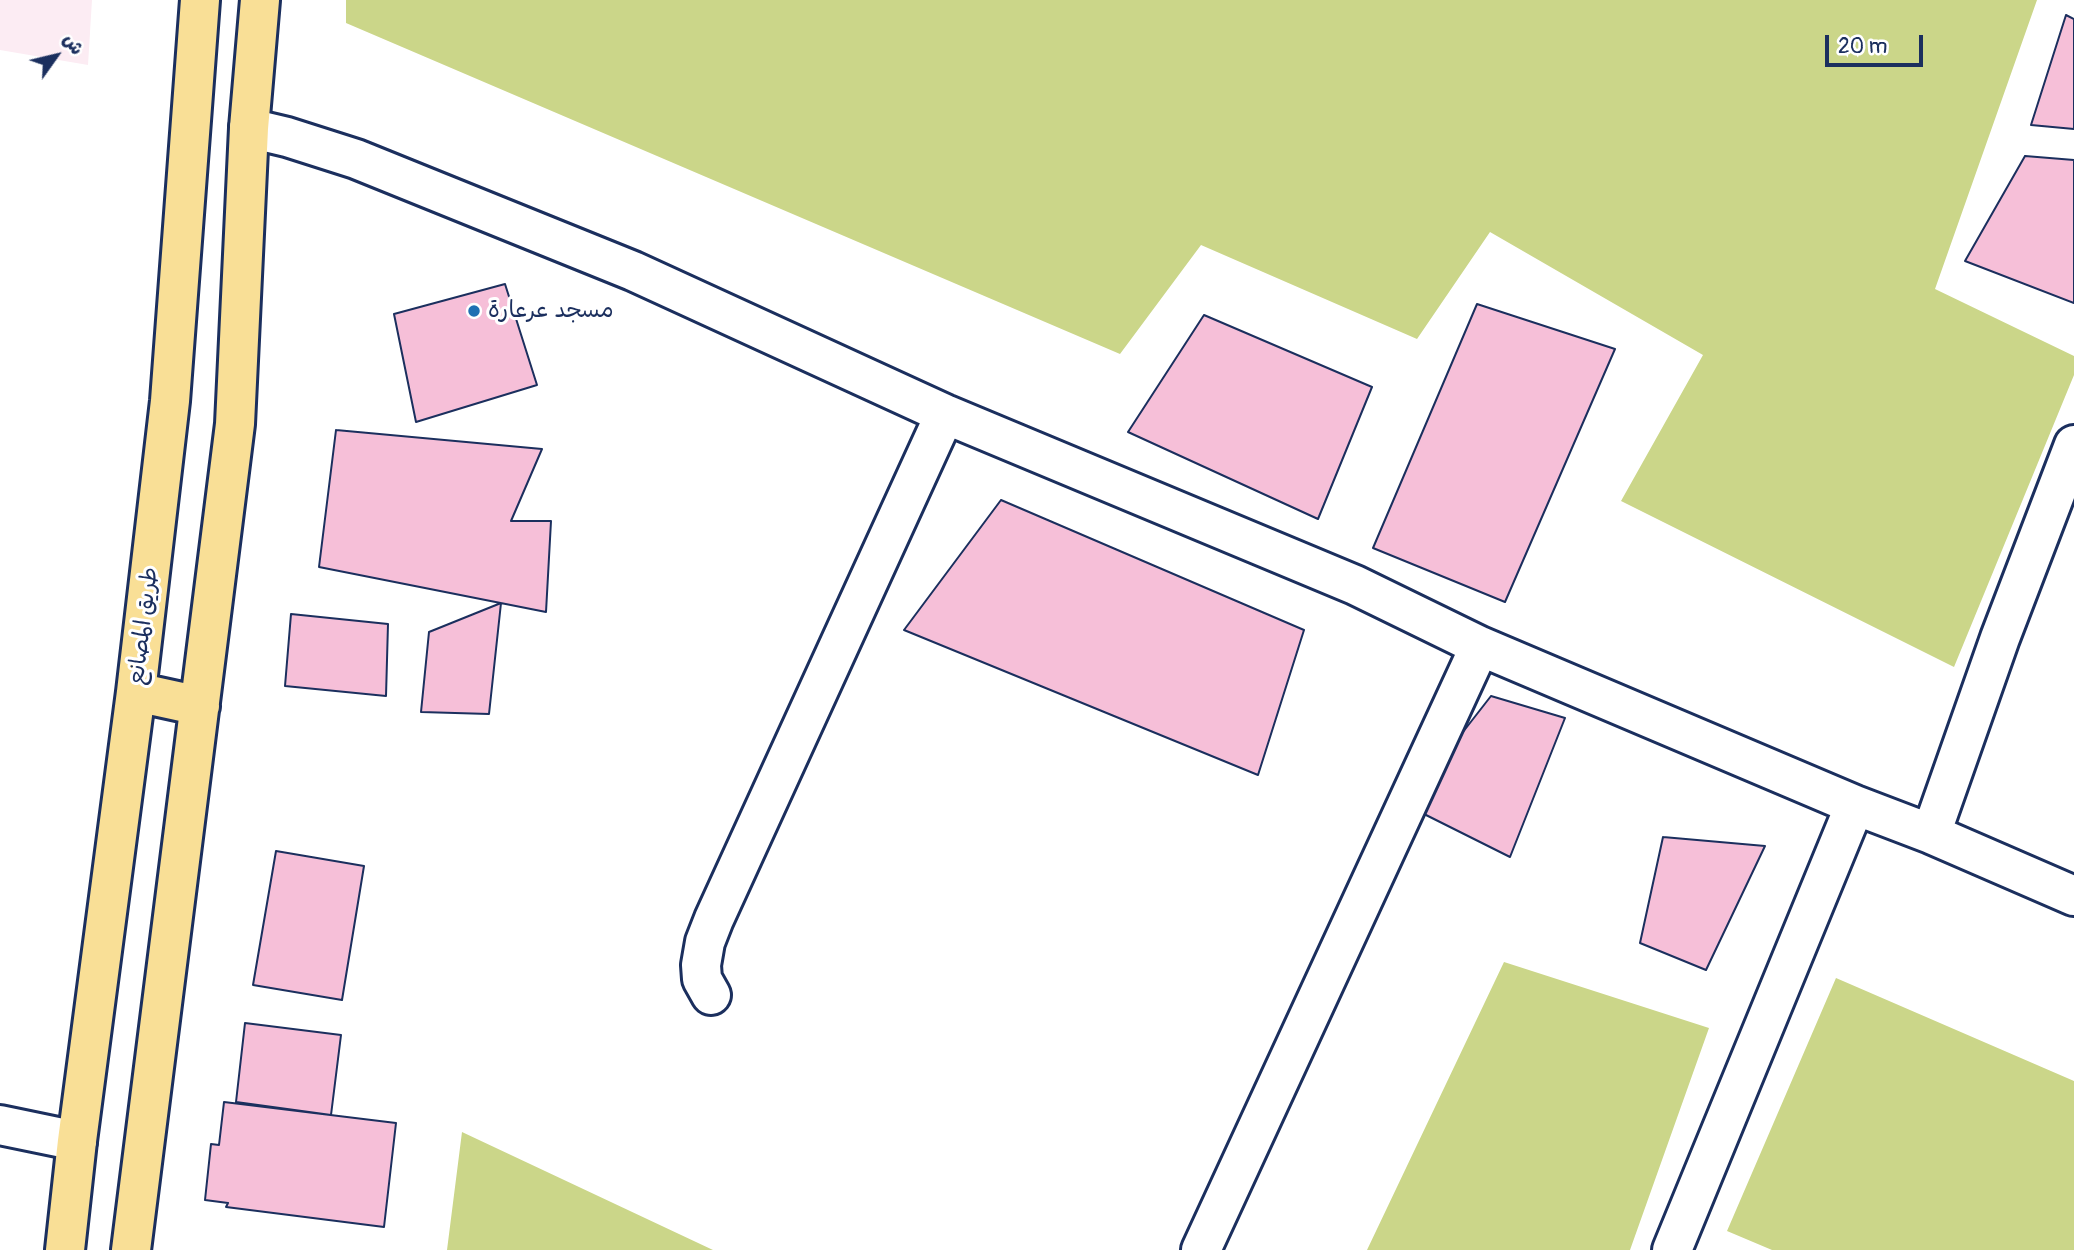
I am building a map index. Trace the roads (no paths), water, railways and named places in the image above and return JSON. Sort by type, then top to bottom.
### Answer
[{"type":"main road","name":"طريق المصانع","points":[[65,1250],[170,401],[200,0]]},
{"type":"main road","points":[[131,1250],[235,424],[249,128],[260,0]]},
{"type":"main road","points":[[136,692],[200,706]]},
{"type":"street","points":[[249,128],[356,159],[633,271],[945,414],[1355,585],[1480,646],[2074,896]]},
{"type":"street","points":[[711,995],[702,979],[701,965],[705,942],[945,414]]},
{"type":"street","points":[[1931,834],[2000,638],[2074,445]]},
{"type":"street","points":[[1201,1250],[1480,646]]},
{"type":"street","points":[[1672,1250],[1855,805]]},
{"type":"street","points":[[0,1125],[77,1141]]},
{"type":"place","name":"مسجد عرعارة","points":[[474,311]]}]
